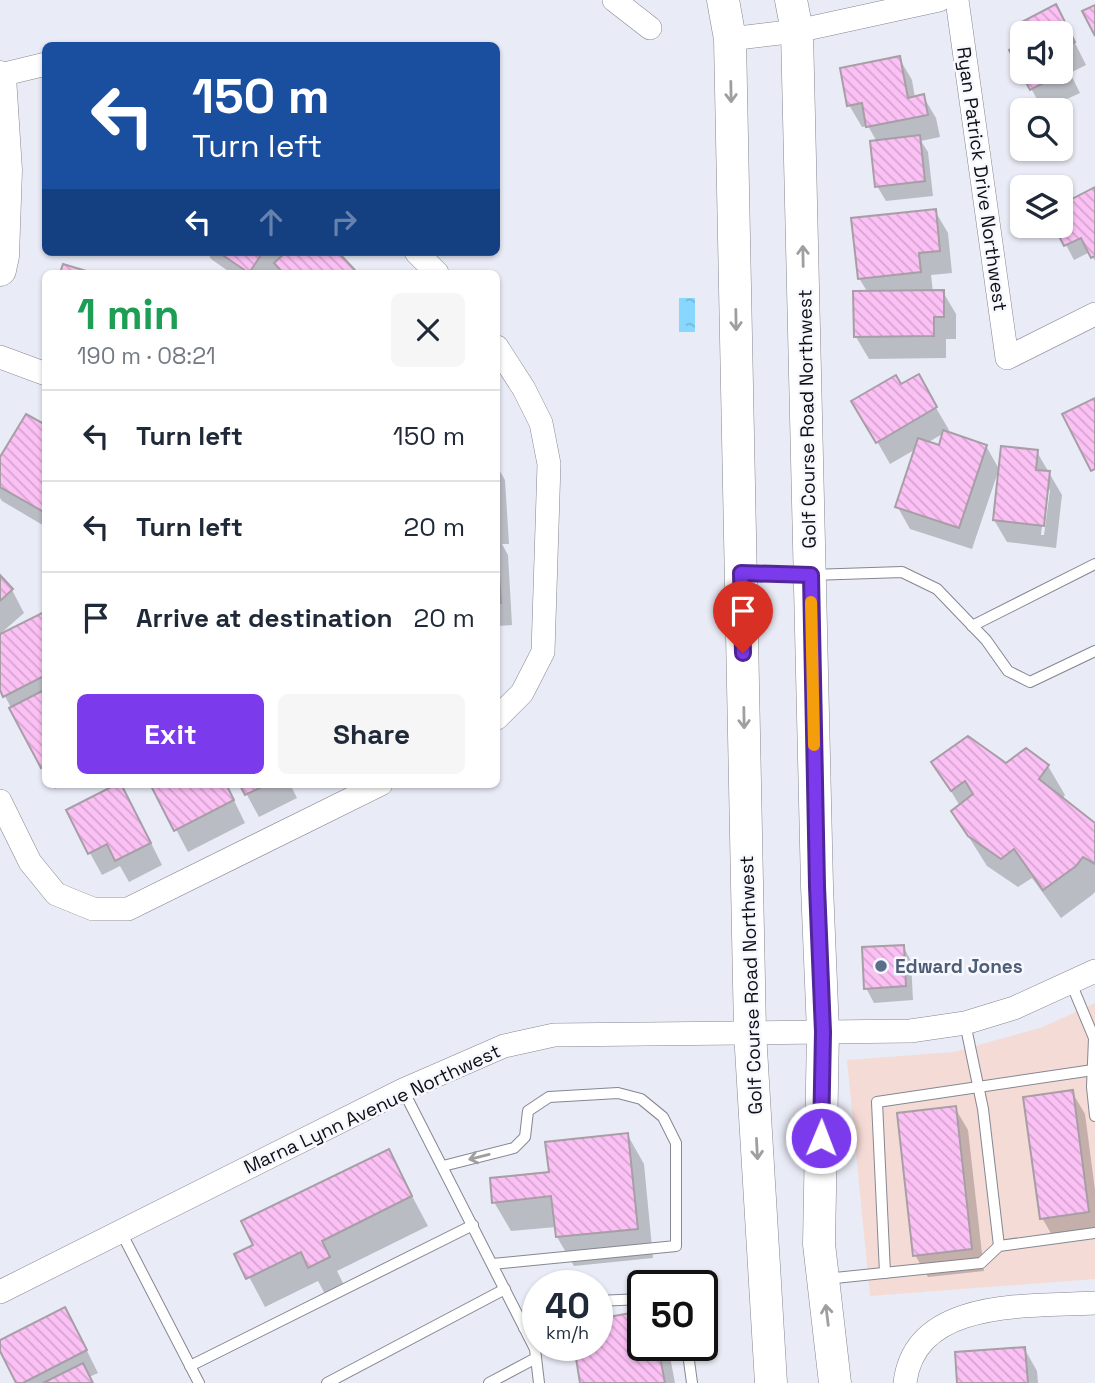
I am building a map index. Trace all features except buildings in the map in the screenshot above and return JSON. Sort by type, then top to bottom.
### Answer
[{"type":"main road","name":"Golf Course Road Northwest","points":[[723,0],[730,39],[750,1032],[771,1383]]},
{"type":"main road","name":"Golf Course Road Northwest","points":[[791,0],[797,31],[817,886],[823,1032],[818,1244],[835,1383]]},
{"type":"main road","points":[[0,76],[6,170],[3,256],[0,270]]},
{"type":"street","points":[[614,0],[650,28]]},
{"type":"street","points":[[730,39],[797,31],[939,0]]},
{"type":"street","name":"Ryan Patrick Drive Northwest","points":[[957,0],[1007,358],[1095,314]]},
{"type":"street","points":[[0,76],[42,65]]},
{"type":"street","points":[[420,256],[434,270]]},
{"type":"street","points":[[500,352],[524,389],[541,423],[550,464],[543,652],[522,693],[500,715]]},
{"type":"street","points":[[0,357],[42,373]]},
{"type":"street","points":[[0,801],[30,862],[56,894],[93,909],[128,909],[373,788]]},
{"type":"street","name":"Marna Lynn Avenue Northwest","points":[[0,1292],[403,1090],[504,1046],[554,1035],[910,1031],[965,1023],[1014,1008],[1095,971]]},
{"type":"street","points":[[905,1383],[907,1366],[927,1337],[954,1318],[988,1310],[1095,1303]]},
{"type":"lane","points":[[972,626],[1095,564]]},
{"type":"lane","points":[[741,573],[811,575],[902,572],[937,589],[986,640],[1008,671],[1030,682],[1095,651]]},
{"type":"lane","points":[[1071,983],[1094,1038],[1095,1116]]},
{"type":"lane","points":[[965,1023],[983,1109],[999,1246]]},
{"type":"lane","points":[[885,1273],[877,1102],[1093,1070]]},
{"type":"lane","points":[[403,1090],[522,1324]]},
{"type":"lane","points":[[443,1166],[514,1148],[525,1138],[528,1111],[549,1097],[618,1093],[641,1099],[663,1117],[676,1143],[676,1246],[493,1264]]},
{"type":"lane","points":[[190,1366],[473,1225]]},
{"type":"lane","points":[[121,1232],[199,1383]]},
{"type":"lane","points":[[822,1280],[981,1263],[999,1246],[1095,1233]]},
{"type":"lane","points":[[327,1383],[505,1289]]},
{"type":"lane","points":[[489,1383],[532,1361]]},
{"type":"lane","points":[[536,1361],[539,1383]]},
{"type":"lane","points":[[689,1361],[692,1383]]},
{"type":"shaded area","points":[[1095,1003],[1095,1279],[870,1296],[847,1060],[954,1052],[1043,1027]]},
{"type":"water","points":[[679,298],[695,298],[695,332],[679,332]]},
{"type":"slow traffic","points":[[811,602],[814,745]]},
{"type":"place","name":"Edward Jones","points":[[881,966]]},
{"type":"route","points":[[743,653],[741,573],[811,575],[817,886],[823,1032],[821,1138]]}]
